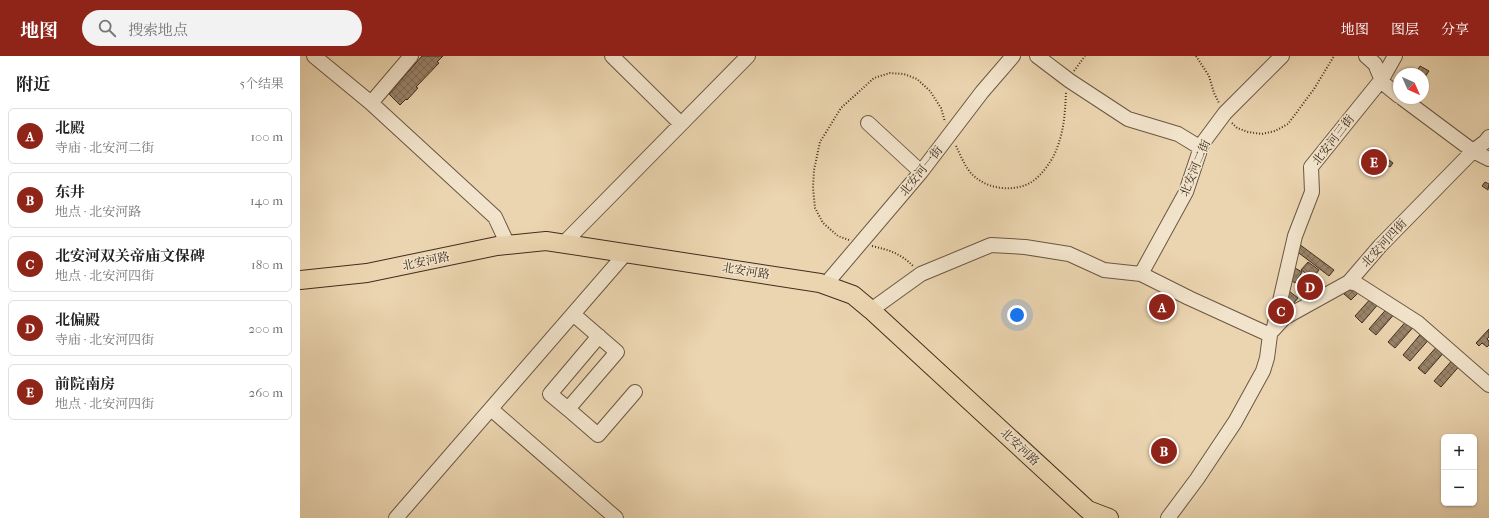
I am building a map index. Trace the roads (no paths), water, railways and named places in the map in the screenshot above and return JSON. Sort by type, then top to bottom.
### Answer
[{"type":"main road","name":"北安河路","points":[[300,280],[367,273],[497,246],[546,241],[825,285],[853,295],[1088,510],[1106,517]]},
{"type":"street","points":[[314,56],[371,103],[495,217],[508,245]]},
{"type":"street","points":[[612,56],[681,124]]},
{"type":"street","points":[[563,244],[748,56]]},
{"type":"street","name":"北安河一街","points":[[825,285],[921,172],[982,92],[1013,56]]},
{"type":"street","points":[[1037,56],[1070,81],[1128,119],[1178,134],[1201,148]]},
{"type":"street","name":"北安河二街","points":[[1141,274],[1186,192],[1202,144],[1225,113],[1282,56]]},
{"type":"street","points":[[1366,56],[1374,64],[1383,83],[1393,91]]},
{"type":"street","name":"北安河三街","points":[[1168,518],[1197,479],[1235,422],[1263,371],[1295,236],[1312,192],[1311,167],[1382,79],[1395,56]]},
{"type":"street","points":[[371,103],[409,57]]},
{"type":"street","points":[[1410,104],[1474,151],[1489,159]]},
{"type":"street","points":[[868,123],[921,172]]},
{"type":"street","name":"北安河四街","points":[[1272,331],[1284,318],[1350,282],[1380,246],[1489,137]]},
{"type":"street","points":[[871,310],[921,274],[991,245],[1025,247],[1069,254],[1104,270],[1141,274],[1272,331]]},
{"type":"street","points":[[396,518],[626,253]]},
{"type":"street","points":[[1350,282],[1357,284],[1418,323],[1489,385]]},
{"type":"street","points":[[568,409],[617,352],[573,314]]},
{"type":"street","points":[[599,336],[550,394],[598,435],[635,392]]},
{"type":"street","points":[[491,409],[616,518]]},
{"type":"place","name":"前院南房","points":[[1374,162]]},
{"type":"place","name":"北偏殿","points":[[1310,287]]},
{"type":"place","name":"北殿","points":[[1162,307]]},
{"type":"place","name":"北安河双关帝庙文保碑","points":[[1281,311]]},
{"type":"place","name":"东井","points":[[1164,451]]}]
